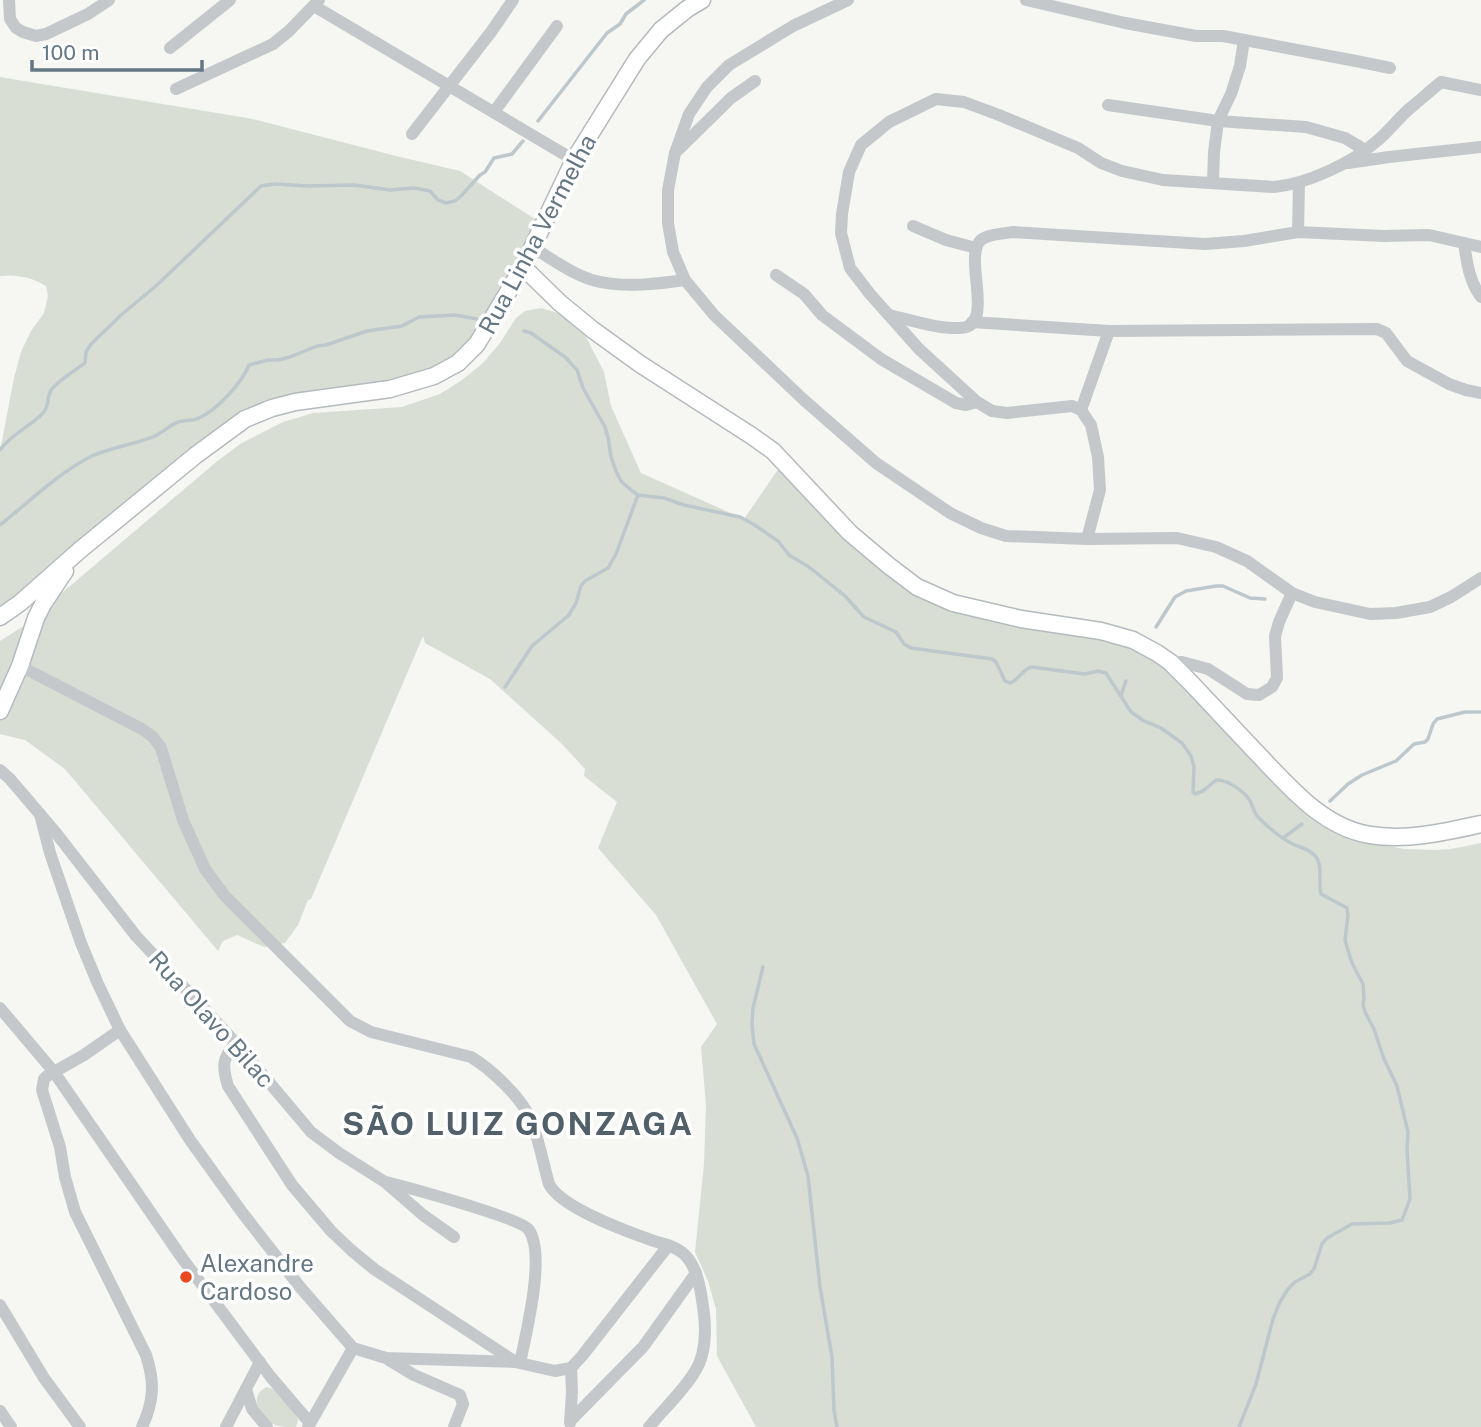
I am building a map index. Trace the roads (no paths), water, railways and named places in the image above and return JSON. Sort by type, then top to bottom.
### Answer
[{"type":"street","points":[[9,0],[10,19],[16,28],[36,36],[46,34],[88,13],[105,1]]},
{"type":"street","points":[[170,47],[230,0]]},
{"type":"street","points":[[412,134],[513,0]]},
{"type":"street","name":"Rua Linha Vermelha","points":[[80,550],[196,455],[245,419],[295,402],[390,389],[434,376],[458,363],[477,344],[523,267],[574,160],[637,59],[661,30],[702,0]]},
{"type":"street","points":[[848,0],[793,26],[729,65],[706,87],[689,114],[675,153],[668,190],[668,223],[673,252],[685,280],[714,315],[815,409],[876,463],[950,513],[1006,536],[1177,538],[1216,547],[1247,561],[1292,593],[1315,602],[1370,614],[1430,607],[1481,578]]},
{"type":"street","points":[[1026,0],[1125,23],[1196,36],[1223,36],[1390,68]]},
{"type":"street","points":[[176,89],[273,44],[289,32],[316,3],[574,160]]},
{"type":"street","points":[[494,112],[557,26]]},
{"type":"street","points":[[1213,182],[1219,121],[1240,66],[1244,40]]},
{"type":"street","points":[[675,153],[731,98],[755,81]]},
{"type":"street","points":[[1087,539],[1100,490],[1098,457],[1091,425],[1081,410],[1072,406],[1007,413],[992,411],[977,402],[919,349],[850,268],[841,233],[842,214],[849,173],[861,145],[889,122],[936,99],[964,102],[999,115],[1078,148],[1101,163],[1122,171],[1163,180],[1274,187],[1299,183],[1365,150],[1441,82],[1481,90]]},
{"type":"street","points":[[1108,105],[1219,121],[1306,127],[1345,138],[1365,150]]},
{"type":"street","points":[[1341,164],[1481,146]]},
{"type":"street","points":[[1298,232],[1299,183]]},
{"type":"street","points":[[913,226],[946,240],[976,248]]},
{"type":"street","points":[[889,315],[940,326],[967,327],[972,322],[978,306],[976,248],[981,240],[989,236],[1013,232],[1205,244],[1298,232],[1429,235],[1481,247]]},
{"type":"street","points":[[1464,243],[1468,272],[1481,297]]},
{"type":"street","points":[[532,247],[578,274],[596,280],[641,284],[685,280]]},
{"type":"street","points":[[523,267],[593,330],[773,452],[850,533],[917,587],[953,603],[1133,639],[1170,662],[1302,799],[1345,828],[1369,835],[1400,837],[1481,824]]},
{"type":"street","points":[[776,275],[804,294],[821,315],[881,359],[956,403],[966,405],[977,402]]},
{"type":"street","points":[[972,322],[1109,331],[1377,329],[1386,333],[1407,361],[1449,384],[1481,393]]},
{"type":"street","points":[[1081,410],[1109,331]]},
{"type":"street","points":[[0,617],[20,603],[80,550]]},
{"type":"street","points":[[0,710],[43,604],[80,550]]},
{"type":"street","points":[[1170,662],[1182,662],[1208,669],[1247,694],[1259,695],[1272,687],[1277,678],[1275,636],[1292,593]]},
{"type":"street","points":[[20,666],[153,737],[161,748],[183,820],[205,869],[225,896],[350,1021],[371,1032],[471,1057],[482,1063],[494,1072],[527,1112],[552,1192],[581,1210],[683,1252],[688,1257],[699,1286],[704,1317],[704,1344],[695,1372],[649,1427]]},
{"type":"street","name":"Rua Olavo Bilac","points":[[0,770],[40,814],[136,936],[236,1043],[311,1132],[385,1182],[423,1215],[454,1237]]},
{"type":"street","points":[[40,814],[50,853],[98,984],[120,1030],[190,1140],[300,1287],[353,1348],[386,1358],[460,1395],[463,1404],[454,1427]]},
{"type":"street","points":[[0,1008],[54,1072],[182,1258],[309,1425],[353,1348]]},
{"type":"street","points":[[120,1030],[44,1079],[42,1090],[58,1137],[75,1213],[150,1367],[153,1392],[142,1427]]},
{"type":"street","points":[[236,1043],[225,1059],[224,1073],[228,1086],[292,1185],[331,1231],[374,1269],[518,1363]]},
{"type":"street","points":[[385,1182],[501,1216],[525,1225],[530,1231],[536,1250],[536,1267],[518,1363]]},
{"type":"street","points":[[386,1358],[518,1363],[555,1371],[571,1368],[668,1246]]},
{"type":"street","points":[[570,1423],[643,1347],[696,1273]]},
{"type":"street","points":[[0,1305],[44,1378],[80,1427]]},
{"type":"street","points":[[226,1427],[260,1362]]},
{"type":"street","points":[[570,1423],[571,1368]]},
{"type":"street","points":[[246,1389],[253,1409],[267,1427]]},
{"type":"street","points":[[0,1411],[11,1427]]},
{"type":"waterway","points":[[538,121],[607,33],[644,0]]},
{"type":"waterway","points":[[0,450],[43,413],[53,388],[85,363],[86,352],[91,344],[261,186],[354,185],[390,190],[414,188],[430,191],[438,200],[446,203],[461,196],[485,172],[494,158],[512,154],[523,141]]},
{"type":"waterway","points":[[0,525],[55,480],[90,457],[147,439],[178,422],[196,419],[214,409],[240,380],[249,365],[290,357],[367,331],[402,326],[419,317],[455,315],[477,319]]},
{"type":"waterway","points":[[524,331],[565,357],[577,370],[583,388],[605,427],[616,471],[621,481],[638,495],[664,498],[740,517],[753,524],[778,541],[789,555],[809,567],[845,596],[864,617],[896,632],[904,644],[911,648],[992,659],[1005,681],[1010,683],[1031,667],[1085,674],[1098,671],[1106,673],[1131,712],[1182,743],[1191,756],[1194,767],[1195,794],[1216,780],[1229,783],[1250,800],[1256,815],[1270,828],[1283,839],[1308,850],[1316,857],[1321,894],[1347,908],[1345,940],[1352,963],[1363,984],[1363,1005],[1397,1086],[1408,1132],[1410,1199],[1402,1220],[1352,1224],[1327,1238],[1322,1244],[1314,1269],[1288,1289],[1273,1319],[1256,1384],[1239,1427]]},
{"type":"waterway","points":[[505,687],[532,646],[569,615],[585,581],[608,568],[638,495]]},
{"type":"waterway","points":[[1156,627],[1175,597],[1186,591],[1223,586],[1250,598],[1265,599]]},
{"type":"waterway","points":[[1121,695],[1126,681]]},
{"type":"waterway","points":[[1330,801],[1362,775],[1396,761],[1414,744],[1425,742],[1437,719],[1465,712],[1481,712]]},
{"type":"waterway","points":[[1283,838],[1302,824]]},
{"type":"waterway","points":[[763,967],[753,1008],[754,1044],[797,1138],[808,1176],[820,1287],[832,1357],[837,1427]]},
{"type":"place","name":"Alexandre Cardoso","points":[[186,1277]]},
{"type":"district","name":"SÃO LUIZ GONZAGA","points":[[518,1123]]}]
